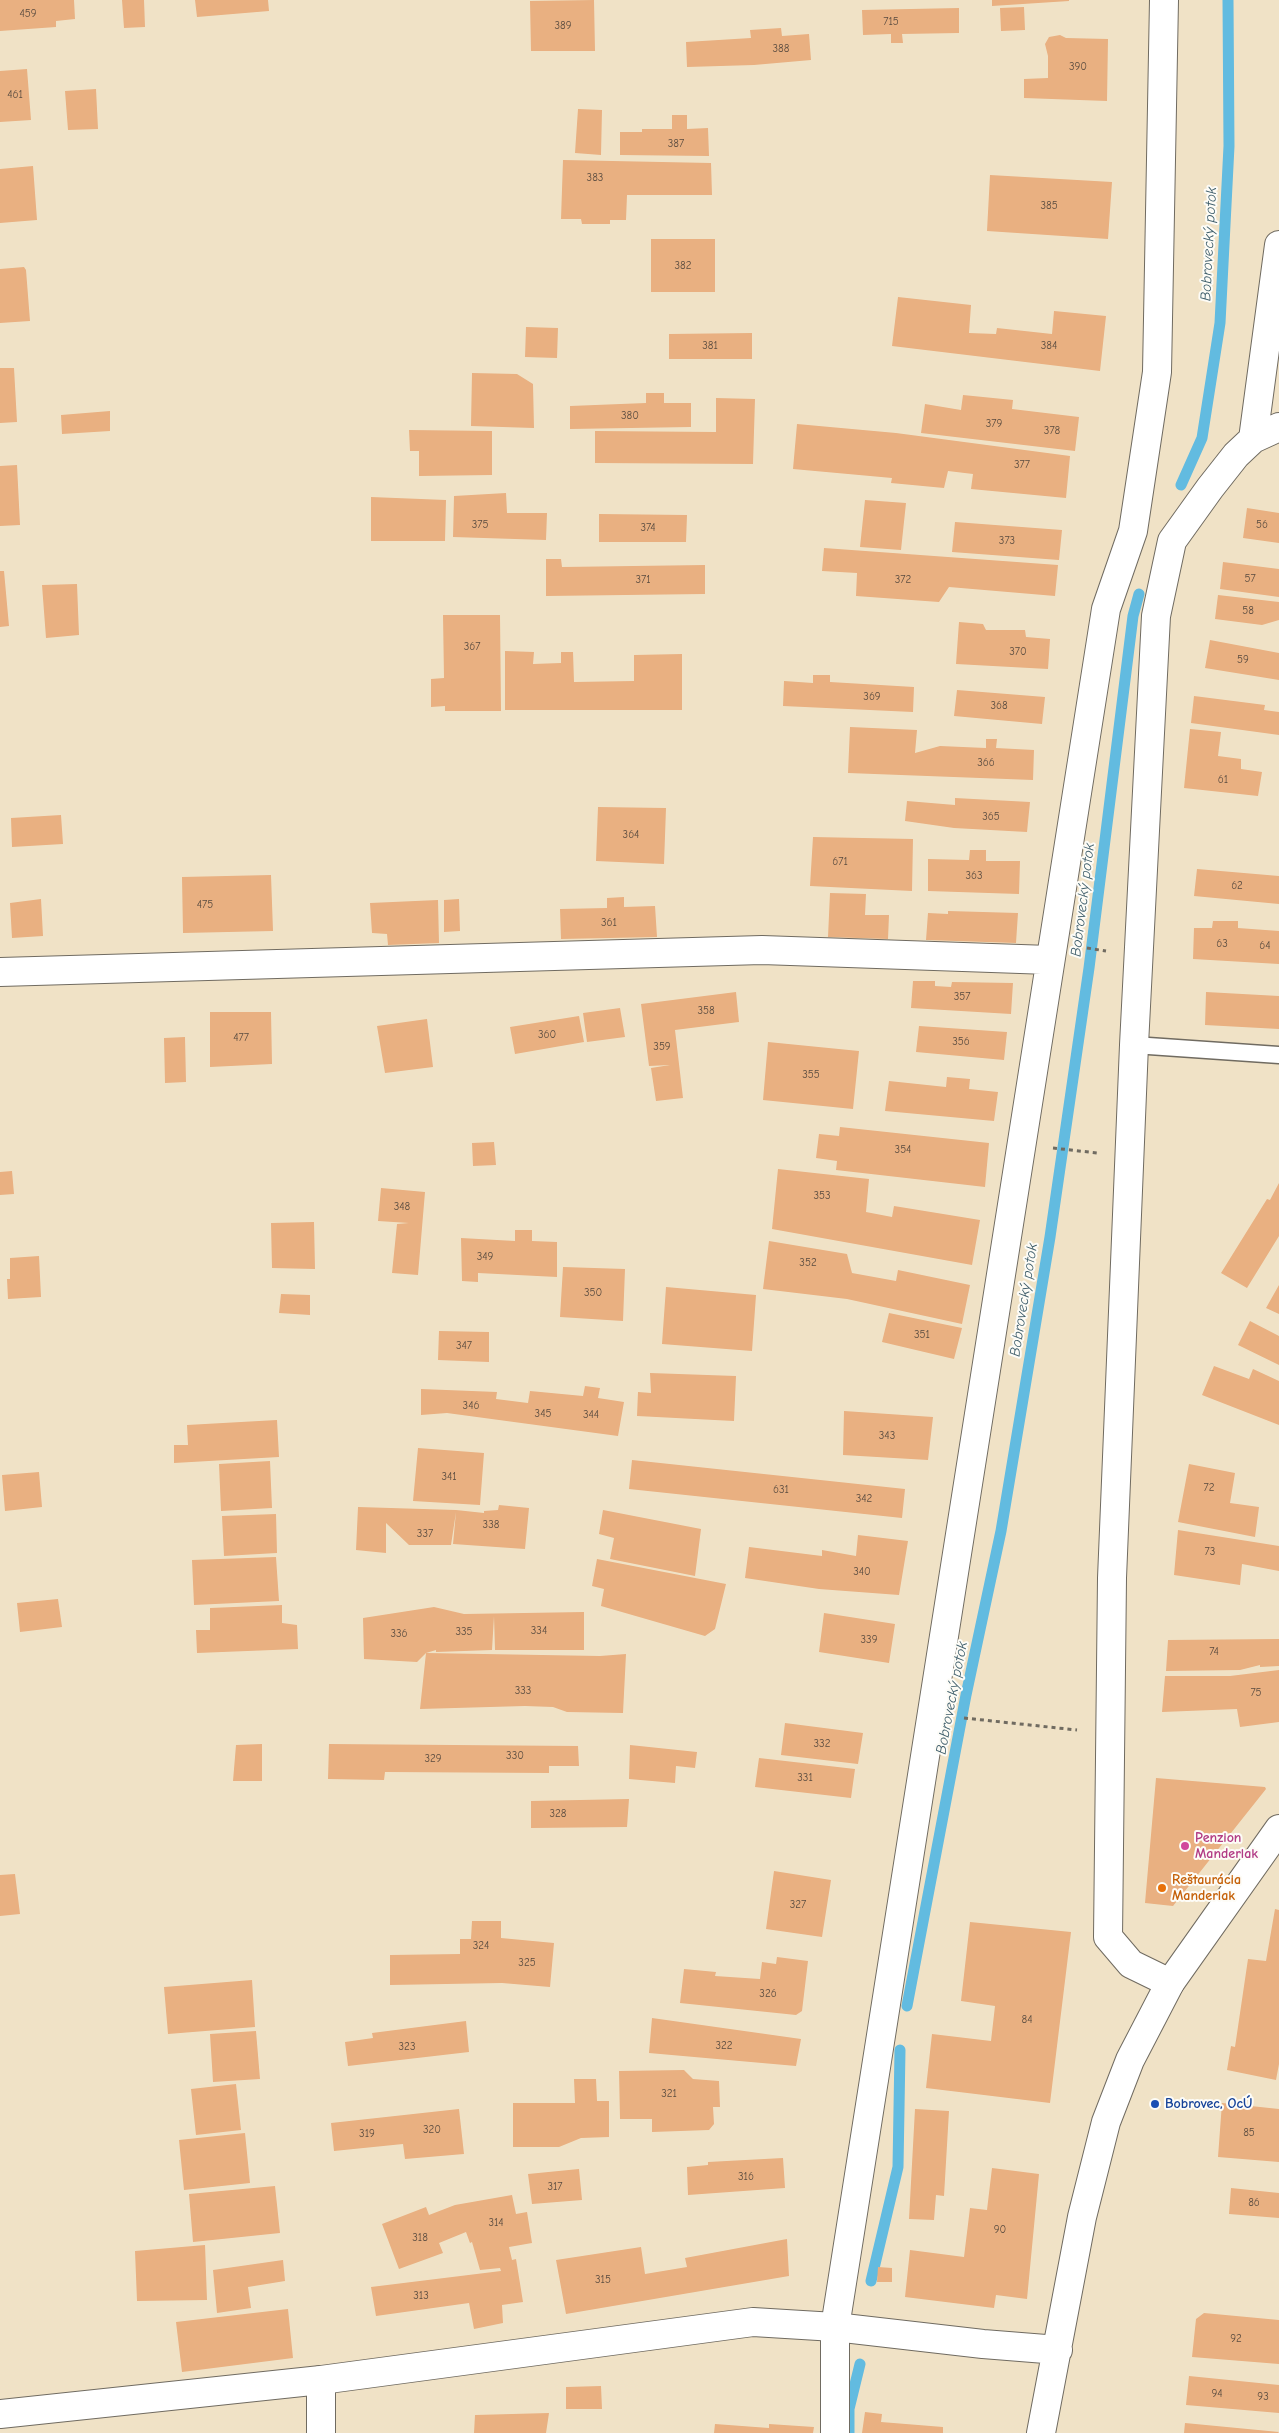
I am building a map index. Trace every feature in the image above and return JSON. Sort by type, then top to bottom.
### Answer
[{"type":"street","points":[[835,2433],[835,2327],[1049,960],[1106,609],[1133,531],[1157,372],[1164,0]]},
{"type":"street","points":[[1253,439],[1279,245]]},
{"type":"street","points":[[1170,1983],[1131,1964],[1108,1937],[1112,1578],[1134,1045],[1156,616],[1172,541],[1236,455],[1253,439],[1279,427]]},
{"type":"street","points":[[1133,531],[1172,541]]},
{"type":"street","points":[[0,972],[762,950],[1049,960]]},
{"type":"street","points":[[1041,2433],[1082,2217],[1106,2122],[1130,2060],[1170,1983],[1279,1829]]},
{"type":"street","points":[[0,2414],[321,2380],[753,2322],[835,2327],[983,2344],[1058,2350]]},
{"type":"street","points":[[321,2380],[321,2433]]},
{"type":"lane","points":[[1134,1045],[1279,1054]]},
{"type":"path","points":[[1081,947],[1100,950]]},
{"type":"path","points":[[1054,1148],[1076,1150]]},
{"type":"path","points":[[976,1719],[1110,1734]]},
{"type":"building","points":[[0,0],[74,0],[75,19],[56,21],[56,27],[0,31]]},
{"type":"building","points":[[122,0],[144,0],[145,27],[124,28]]},
{"type":"building","points":[[195,0],[268,0],[269,11],[197,17]]},
{"type":"building","points":[[594,0],[595,51],[531,51],[530,1]]},
{"type":"building","points":[[992,0],[1069,0],[1069,1],[992,6]]},
{"type":"building","points":[[1024,7],[1025,30],[1001,31],[1000,8]]},
{"type":"building","points":[[959,8],[959,33],[902,34],[903,43],[891,43],[891,34],[863,35],[862,10]]},
{"type":"building","points":[[781,28],[782,36],[809,34],[811,60],[754,65],[687,67],[686,42],[751,38],[750,30]]},
{"type":"building","points":[[1060,35],[1066,38],[1108,39],[1107,101],[1024,98],[1024,79],[1048,78],[1048,56],[1045,44],[1049,37]]},
{"type":"building","points":[[27,69],[31,120],[0,122],[0,71]]},
{"type":"building","points":[[96,89],[98,129],[68,130],[65,91]]},
{"type":"building","points":[[578,109],[602,110],[601,155],[575,153]]},
{"type":"building","points":[[672,115],[687,115],[687,129],[708,128],[709,156],[620,155],[620,132],[642,132],[642,129],[672,129]]},
{"type":"building","points":[[563,160],[711,163],[712,195],[627,195],[626,220],[610,220],[610,224],[582,224],[581,219],[561,219]]},
{"type":"building","points":[[33,166],[37,220],[0,223],[0,169]]},
{"type":"building","points":[[990,175],[1112,182],[1108,239],[987,231]]},
{"type":"building","points":[[651,239],[715,239],[715,292],[651,292]]},
{"type":"building","points":[[24,267],[26,270],[30,321],[0,323],[0,269]]},
{"type":"building","points":[[898,297],[971,305],[969,333],[996,334],[997,328],[1052,334],[1054,311],[1106,316],[1100,371],[892,346]]},
{"type":"building","points":[[526,327],[558,328],[557,358],[525,357]]},
{"type":"building","points":[[752,333],[752,359],[669,359],[669,334]]},
{"type":"building","points":[[0,368],[14,368],[17,422],[0,423]]},
{"type":"building","points":[[472,373],[517,374],[533,384],[534,428],[471,426]]},
{"type":"building","points":[[646,393],[664,393],[664,403],[691,403],[691,427],[570,429],[570,406],[646,403]]},
{"type":"building","points":[[963,395],[1013,400],[1012,409],[1079,417],[1075,451],[921,433],[925,404],[961,410]]},
{"type":"building","points":[[716,398],[755,399],[753,464],[595,463],[595,431],[716,432]]},
{"type":"building","points":[[110,411],[110,431],[62,434],[61,415]]},
{"type":"building","points":[[797,424],[896,433],[1070,456],[1066,498],[971,489],[973,474],[948,471],[944,488],[891,483],[892,478],[793,469]]},
{"type":"building","points":[[409,430],[492,431],[492,475],[419,476],[419,451],[410,451]]},
{"type":"building","points":[[17,465],[20,525],[0,526],[0,466]]},
{"type":"building","points":[[506,493],[507,513],[547,513],[546,540],[453,537],[454,496]]},
{"type":"building","points":[[371,497],[446,500],[445,541],[371,541]]},
{"type":"building","points":[[865,500],[906,503],[901,550],[860,547]]},
{"type":"building","points":[[1247,508],[1279,513],[1279,543],[1243,538]]},
{"type":"building","points":[[599,514],[687,515],[686,542],[599,542]]},
{"type":"building","points":[[955,522],[1062,530],[1059,560],[952,552]]},
{"type":"building","points":[[824,548],[1058,565],[1055,596],[949,587],[939,602],[856,596],[857,573],[822,571]]},
{"type":"building","points":[[546,559],[561,559],[562,567],[705,565],[705,594],[546,596]]},
{"type":"building","points":[[1223,562],[1279,569],[1279,597],[1220,589]]},
{"type":"building","points":[[0,571],[4,571],[9,626],[0,627]]},
{"type":"building","points":[[77,584],[79,635],[46,638],[42,585]]},
{"type":"building","points":[[1218,595],[1279,602],[1279,620],[1262,625],[1215,619]]},
{"type":"building","points":[[443,615],[500,615],[501,711],[445,711],[445,706],[431,707],[431,679],[444,678]]},
{"type":"building","points":[[959,622],[983,624],[986,630],[1025,630],[1026,637],[1050,639],[1048,669],[956,664]]},
{"type":"building","points":[[1210,640],[1279,653],[1279,680],[1205,668]]},
{"type":"building","points":[[505,651],[534,652],[533,664],[561,663],[561,652],[573,652],[574,682],[634,681],[634,655],[682,654],[682,710],[505,710]]},
{"type":"building","points":[[813,675],[830,675],[830,682],[914,687],[913,712],[783,706],[784,681],[813,683]]},
{"type":"building","points":[[957,690],[1045,697],[1042,724],[954,716]]},
{"type":"building","points":[[1194,696],[1265,705],[1264,710],[1279,712],[1279,735],[1191,723]]},
{"type":"building","points":[[850,727],[917,730],[915,753],[940,746],[986,748],[986,739],[997,739],[996,748],[1034,750],[1033,780],[848,773]]},
{"type":"building","points":[[1190,729],[1221,732],[1218,756],[1241,759],[1241,769],[1262,772],[1258,796],[1184,788]]},
{"type":"building","points":[[955,798],[1030,802],[1027,832],[954,828],[905,821],[907,801],[955,805]]},
{"type":"building","points":[[598,807],[666,808],[664,864],[596,861]]},
{"type":"building","points":[[61,815],[63,844],[12,847],[11,818]]},
{"type":"building","points":[[813,837],[913,839],[912,891],[810,886]]},
{"type":"building","points":[[970,850],[986,850],[986,861],[1020,861],[1019,894],[928,891],[928,859],[969,860]]},
{"type":"building","points":[[1197,869],[1279,876],[1279,904],[1194,896]]},
{"type":"building","points":[[271,875],[273,931],[183,933],[182,877]]},
{"type":"building","points":[[830,893],[866,894],[865,915],[889,915],[888,939],[828,937]]},
{"type":"building","points":[[624,897],[624,907],[655,906],[657,937],[561,939],[560,909],[607,908],[607,898]]},
{"type":"building","points":[[41,899],[43,936],[12,938],[10,903]]},
{"type":"building","points":[[459,899],[460,931],[444,932],[444,900]]},
{"type":"building","points":[[438,900],[439,943],[388,945],[387,934],[372,933],[370,903]]},
{"type":"building","points":[[948,911],[1018,913],[1016,943],[926,940],[928,913],[948,914]]},
{"type":"building","points":[[1213,921],[1238,921],[1238,928],[1279,931],[1279,964],[1193,959],[1194,928],[1212,928]]},
{"type":"building","points":[[913,981],[935,981],[935,986],[951,987],[952,982],[1013,983],[1011,1014],[911,1008]]},
{"type":"building","points":[[736,992],[739,1022],[675,1030],[683,1098],[656,1101],[651,1068],[670,1065],[649,1066],[641,1004]]},
{"type":"building","points":[[1206,992],[1279,996],[1279,1029],[1205,1025]]},
{"type":"building","points":[[620,1008],[625,1037],[587,1042],[583,1013]]},
{"type":"building","points":[[210,1012],[271,1012],[272,1064],[210,1067]]},
{"type":"building","points":[[579,1016],[584,1042],[515,1054],[510,1027]]},
{"type":"building","points":[[427,1019],[433,1067],[385,1073],[377,1026]]},
{"type":"building","points":[[919,1026],[1007,1032],[1004,1060],[916,1052]]},
{"type":"building","points":[[185,1037],[186,1082],[165,1083],[164,1038]]},
{"type":"building","points":[[768,1042],[859,1051],[853,1109],[763,1100]]},
{"type":"building","points":[[947,1077],[970,1079],[969,1089],[998,1092],[994,1121],[885,1111],[889,1081],[946,1087]]},
{"type":"building","points":[[840,1127],[989,1143],[985,1187],[836,1170],[837,1161],[816,1158],[819,1134],[839,1136]]},
{"type":"building","points":[[494,1142],[496,1165],[473,1166],[472,1143]]},
{"type":"building","points":[[778,1169],[869,1179],[866,1212],[892,1217],[894,1206],[980,1220],[972,1265],[772,1229]]},
{"type":"building","points":[[12,1171],[14,1194],[0,1195],[0,1172]]},
{"type":"building","points":[[1279,1183],[1279,1236],[1247,1288],[1221,1273],[1267,1199],[1270,1200]]},
{"type":"building","points":[[381,1188],[425,1192],[418,1275],[392,1273],[397,1224],[409,1223],[378,1221]]},
{"type":"building","points":[[314,1222],[315,1269],[272,1268],[271,1223]]},
{"type":"building","points":[[515,1230],[532,1230],[532,1241],[557,1242],[557,1277],[478,1273],[478,1282],[462,1281],[461,1238],[515,1241]]},
{"type":"building","points":[[769,1241],[847,1254],[852,1273],[896,1281],[898,1270],[970,1285],[962,1324],[847,1299],[763,1289]]},
{"type":"building","points":[[39,1256],[41,1297],[8,1299],[7,1279],[10,1279],[10,1258]]},
{"type":"building","points":[[563,1267],[625,1269],[623,1321],[560,1317]]},
{"type":"building","points":[[1279,1285],[1279,1314],[1266,1308]]},
{"type":"building","points":[[666,1287],[756,1295],[752,1351],[662,1344]]},
{"type":"building","points":[[281,1294],[310,1295],[310,1315],[279,1313]]},
{"type":"building","points":[[889,1313],[962,1328],[954,1359],[882,1342]]},
{"type":"building","points":[[1250,1321],[1279,1336],[1279,1365],[1238,1345]]},
{"type":"building","points":[[439,1331],[489,1332],[489,1362],[438,1360]]},
{"type":"building","points":[[1214,1366],[1249,1379],[1253,1369],[1279,1381],[1279,1425],[1202,1395]]},
{"type":"building","points":[[650,1373],[736,1376],[734,1421],[637,1416],[638,1392],[651,1393]]},
{"type":"building","points":[[585,1386],[600,1388],[598,1398],[624,1402],[618,1436],[447,1413],[421,1415],[421,1389],[497,1392],[496,1399],[528,1403],[530,1391],[583,1396]]},
{"type":"building","points":[[844,1411],[933,1417],[928,1460],[843,1455]]},
{"type":"building","points":[[277,1420],[279,1457],[174,1463],[174,1445],[188,1445],[187,1425]]},
{"type":"building","points":[[418,1448],[484,1453],[480,1505],[413,1501]]},
{"type":"building","points":[[632,1460],[905,1489],[902,1518],[629,1489]]},
{"type":"building","points":[[270,1461],[272,1508],[221,1511],[219,1464]]},
{"type":"building","points":[[1189,1464],[1235,1473],[1230,1503],[1259,1507],[1255,1537],[1178,1522]]},
{"type":"building","points":[[39,1472],[42,1507],[5,1511],[2,1475]]},
{"type":"building","points":[[499,1505],[529,1508],[525,1549],[453,1544],[456,1512],[451,1545],[409,1545],[386,1523],[386,1553],[356,1550],[358,1507],[456,1510],[484,1513],[484,1511],[498,1510]]},
{"type":"building","points":[[603,1510],[701,1529],[695,1576],[610,1559],[614,1538],[599,1534]]},
{"type":"building","points":[[276,1514],[277,1553],[224,1556],[222,1516]]},
{"type":"building","points":[[1178,1530],[1279,1546],[1279,1571],[1242,1564],[1240,1585],[1174,1575]]},
{"type":"building","points":[[858,1535],[908,1541],[899,1595],[819,1589],[745,1578],[749,1547],[822,1556],[822,1550],[856,1556]]},
{"type":"building","points":[[276,1557],[279,1601],[194,1605],[192,1560]]},
{"type":"building","points":[[597,1559],[726,1584],[715,1629],[705,1636],[601,1606],[604,1589],[592,1586]]},
{"type":"building","points":[[58,1599],[62,1627],[20,1632],[17,1603]]},
{"type":"building","points":[[282,1605],[282,1623],[297,1625],[298,1649],[197,1653],[196,1630],[210,1630],[210,1608]]},
{"type":"building","points":[[434,1607],[464,1614],[584,1612],[584,1650],[495,1650],[494,1616],[492,1650],[436,1652],[436,1650],[426,1653],[417,1662],[364,1659],[363,1618]]},
{"type":"building","points":[[824,1613],[895,1624],[889,1663],[819,1652]]},
{"type":"building","points":[[1279,1639],[1279,1666],[1260,1667],[1260,1665],[1240,1670],[1166,1671],[1168,1640]]},
{"type":"building","points":[[426,1653],[600,1656],[626,1654],[623,1713],[567,1712],[553,1707],[525,1706],[420,1709]]},
{"type":"building","points":[[1279,1670],[1279,1722],[1240,1727],[1237,1709],[1162,1712],[1165,1676],[1230,1676]]},
{"type":"building","points":[[785,1723],[863,1733],[858,1764],[781,1755]]},
{"type":"building","points":[[262,1744],[262,1781],[233,1781],[236,1745]]},
{"type":"building","points":[[329,1744],[578,1746],[579,1766],[549,1766],[549,1773],[385,1772],[384,1780],[328,1779]]},
{"type":"building","points":[[630,1745],[697,1752],[695,1768],[676,1766],[675,1783],[629,1779]]},
{"type":"building","points":[[759,1758],[855,1769],[851,1798],[755,1787]]},
{"type":"building","name":"Penzion Manderlak","points":[[1156,1778],[1265,1787],[1266,1789],[1173,1906],[1145,1903]]},
{"type":"building","points":[[629,1799],[627,1827],[531,1828],[531,1801]]},
{"type":"building","points":[[774,1871],[831,1880],[822,1937],[766,1929]]},
{"type":"building","points":[[15,1874],[20,1914],[0,1916],[0,1875]]},
{"type":"building","points":[[1275,1909],[1279,1910],[1279,2064],[1276,2080],[1227,2070],[1231,2046],[1235,2047],[1248,1959],[1266,1961]]},
{"type":"building","points":[[472,1921],[501,1921],[501,1938],[554,1943],[550,1987],[502,1983],[390,1985],[390,1955],[460,1954],[460,1939],[471,1939]]},
{"type":"building","points":[[970,1922],[1071,1932],[1050,2103],[926,2088],[932,2034],[991,2041],[995,2006],[961,2001]]},
{"type":"building","points":[[777,1957],[808,1961],[802,2011],[796,2015],[680,2003],[684,1969],[716,1972],[715,1976],[760,1979],[762,1962],[776,1964]]},
{"type":"building","points":[[252,1980],[255,2027],[168,2034],[164,1987]]},
{"type":"building","points":[[652,2018],[801,2039],[796,2066],[649,2053]]},
{"type":"building","points":[[466,2021],[469,2052],[348,2066],[345,2042],[373,2038],[372,2033]]},
{"type":"building","points":[[256,2031],[260,2079],[213,2082],[210,2034]]},
{"type":"building","points":[[684,2070],[693,2079],[719,2081],[720,2107],[713,2107],[714,2124],[709,2130],[652,2132],[652,2119],[620,2119],[619,2071]]},
{"type":"building","points":[[574,2079],[596,2079],[597,2101],[609,2101],[609,2137],[581,2138],[559,2147],[513,2147],[513,2103],[575,2103]]},
{"type":"building","points":[[236,2084],[241,2130],[196,2135],[191,2089]]},
{"type":"building","points":[[1222,2103],[1279,2109],[1279,2162],[1218,2157]]},
{"type":"building","points":[[459,2109],[464,2154],[405,2159],[403,2144],[334,2151],[331,2123]]},
{"type":"building","points":[[915,2109],[949,2111],[944,2196],[936,2195],[934,2220],[909,2219]]},
{"type":"building","points":[[245,2133],[250,2183],[184,2190],[179,2140]]},
{"type":"building","points":[[783,2158],[785,2188],[688,2195],[687,2167],[708,2165],[708,2162]]},
{"type":"building","points":[[992,2168],[1039,2174],[1027,2299],[996,2295],[994,2308],[905,2297],[910,2250],[964,2257],[970,2208],[987,2210]]},
{"type":"building","points":[[579,2169],[582,2200],[532,2204],[528,2174]]},
{"type":"building","points":[[275,2186],[280,2233],[193,2242],[189,2194]]},
{"type":"building","points":[[1231,2188],[1279,2193],[1279,2218],[1229,2214]]},
{"type":"building","points":[[512,2195],[516,2214],[527,2212],[532,2243],[509,2247],[512,2260],[516,2259],[523,2302],[502,2305],[503,2323],[474,2329],[469,2303],[376,2316],[371,2287],[501,2271],[500,2268],[480,2270],[472,2242],[470,2243],[466,2232],[439,2243],[443,2253],[399,2269],[382,2224],[426,2207],[429,2215],[455,2205]]},
{"type":"building","points":[[787,2239],[789,2276],[566,2314],[556,2260],[641,2247],[645,2274],[687,2267],[685,2258]]},
{"type":"building","points":[[205,2245],[207,2300],[137,2301],[135,2251]]},
{"type":"building","points":[[283,2260],[285,2281],[248,2287],[251,2308],[217,2313],[213,2270]]},
{"type":"building","points":[[878,2267],[892,2268],[892,2282],[877,2282]]},
{"type":"building","points":[[288,2309],[293,2358],[182,2372],[176,2322]]},
{"type":"building","points":[[1204,2313],[1279,2320],[1279,2364],[1192,2357],[1196,2319]]},
{"type":"building","points":[[1189,2376],[1279,2385],[1279,2413],[1186,2405]]},
{"type":"building","points":[[601,2386],[602,2409],[566,2409],[566,2387]]},
{"type":"building","points":[[865,2412],[882,2414],[881,2422],[943,2427],[943,2433],[862,2433]]},
{"type":"building","points":[[549,2413],[546,2433],[474,2433],[475,2415]]},
{"type":"building","points":[[1185,2423],[1279,2432],[1184,2433]]},
{"type":"building","points":[[715,2424],[769,2428],[769,2424],[814,2427],[813,2433],[714,2433]]},
{"type":"waterway","name":"Bobrovecký potok","points":[[1181,485],[1202,438],[1220,323],[1229,146],[1228,0]]},
{"type":"waterway","name":"Bobrovecký potok","points":[[907,2006],[966,1695],[1001,1531],[1050,1237],[1089,968],[1133,616],[1139,594]]},
{"type":"waterway","name":"Bobrovecký potok","points":[[871,2281],[898,2167],[900,2050]]},
{"type":"waterway","name":"Bobrovecký potok","points":[[849,2433],[849,2409],[860,2364]]},
{"type":"place","name":"Penzion Manderlak","points":[[1185,1846]]},
{"type":"place","name":"Reštaurácia Manderlak","points":[[1162,1888]]},
{"type":"place","name":"Bobrovec, OcÚ","points":[[1155,2104]]}]
